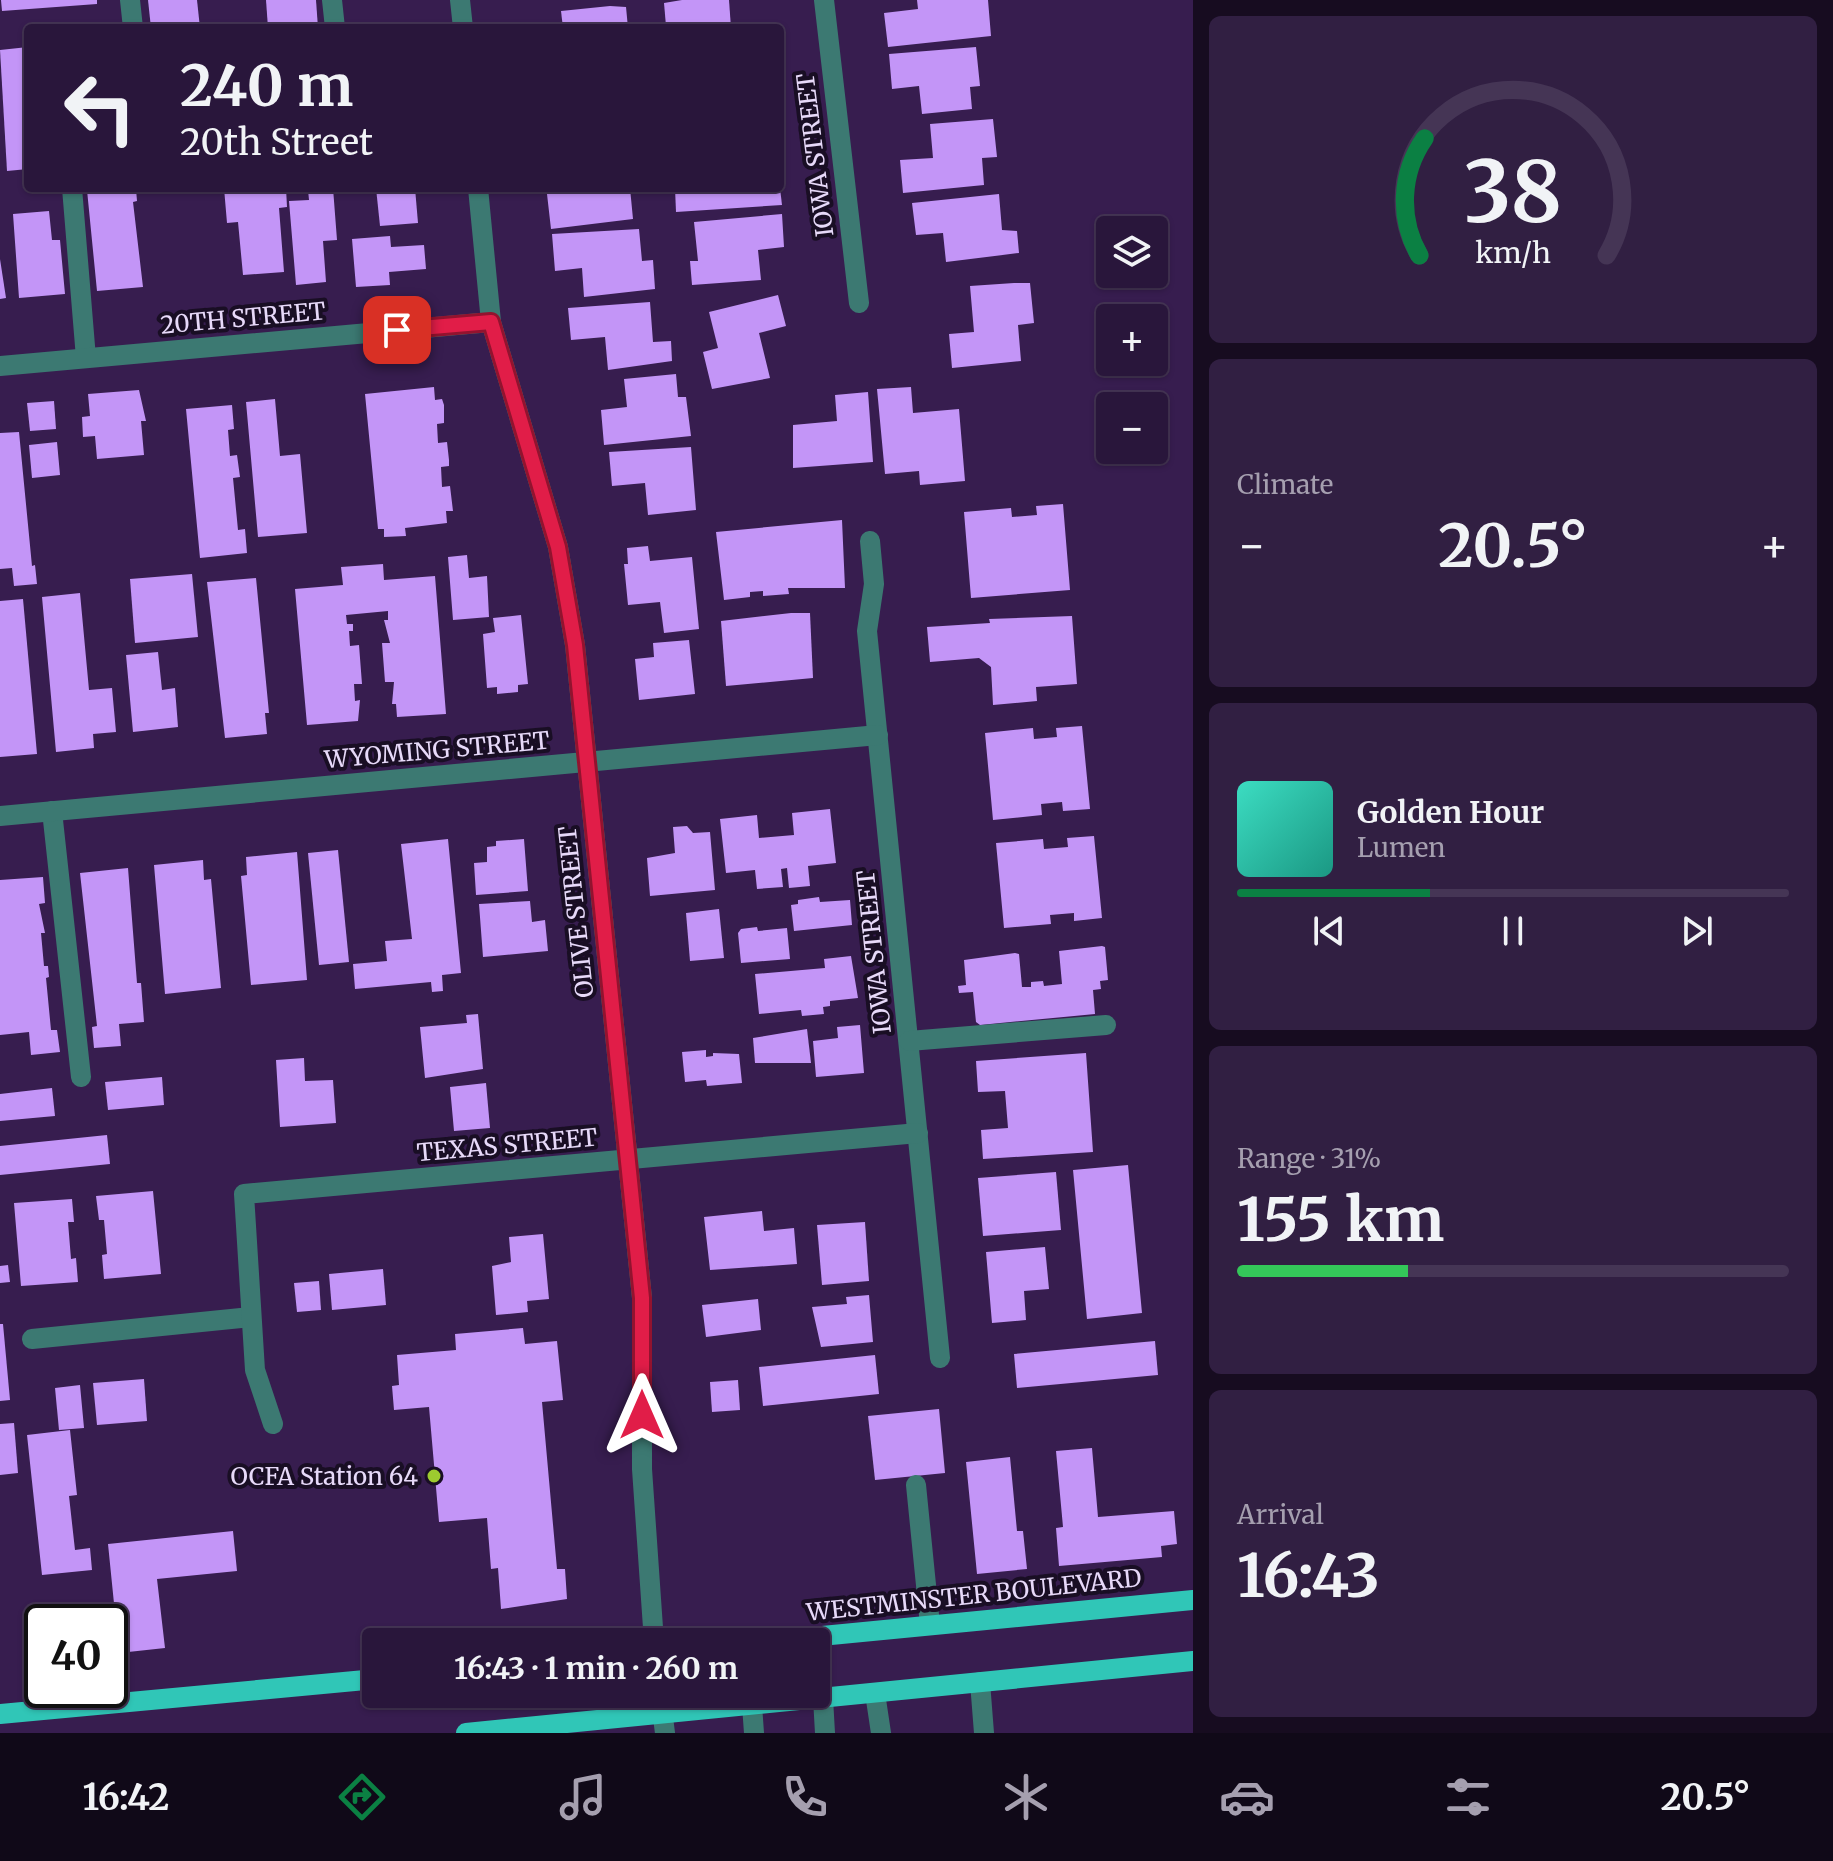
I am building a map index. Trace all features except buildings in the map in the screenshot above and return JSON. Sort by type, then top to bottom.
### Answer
[{"type":"main road","name":"WESTMINSTER BOULEVARD","points":[[830,1635],[1193,1600]]},
{"type":"main road","points":[[830,1697],[1193,1661]]},
{"type":"main road","points":[[0,1714],[362,1680]]},
{"type":"main road","points":[[466,1733],[722,1708]]},
{"type":"street","points":[[130,0],[133,24]]},
{"type":"street","points":[[332,0],[335,24]]},
{"type":"street","points":[[460,0],[463,24]]},
{"type":"street","name":"IOWA STREET","points":[[824,0],[859,303]]},
{"type":"street","points":[[72,192],[86,358]]},
{"type":"street","name":"OLIVE STREET","points":[[478,192],[491,322],[558,547],[575,645],[642,1298],[642,1469],[653,1628]]},
{"type":"street","name":"20TH STREET","points":[[0,366],[491,322]]},
{"type":"street","name":"IOWA STREET","points":[[870,541],[874,584],[867,631],[940,1358]]},
{"type":"street","name":"WYOMING STREET","points":[[0,816],[878,735]]},
{"type":"street","points":[[52,811],[81,1077]]},
{"type":"street","points":[[909,1041],[1106,1025]]},
{"type":"street","name":"TEXAS STREET","points":[[251,1317],[244,1194],[918,1133]]},
{"type":"street","points":[[32,1339],[251,1317],[255,1370],[273,1424]]},
{"type":"street","points":[[916,1485],[930,1625]]},
{"type":"street","points":[[980,1682],[984,1733]]},
{"type":"street","points":[[875,1693],[881,1733]]},
{"type":"street","points":[[752,1708],[754,1733]]},
{"type":"street","points":[[824,1708],[825,1733]]},
{"type":"place","name":"OCFA Station 64","points":[[434,1476]]},
{"type":"route","points":[[397,330],[491,322],[558,547],[575,645],[642,1298],[642,1415]]}]
